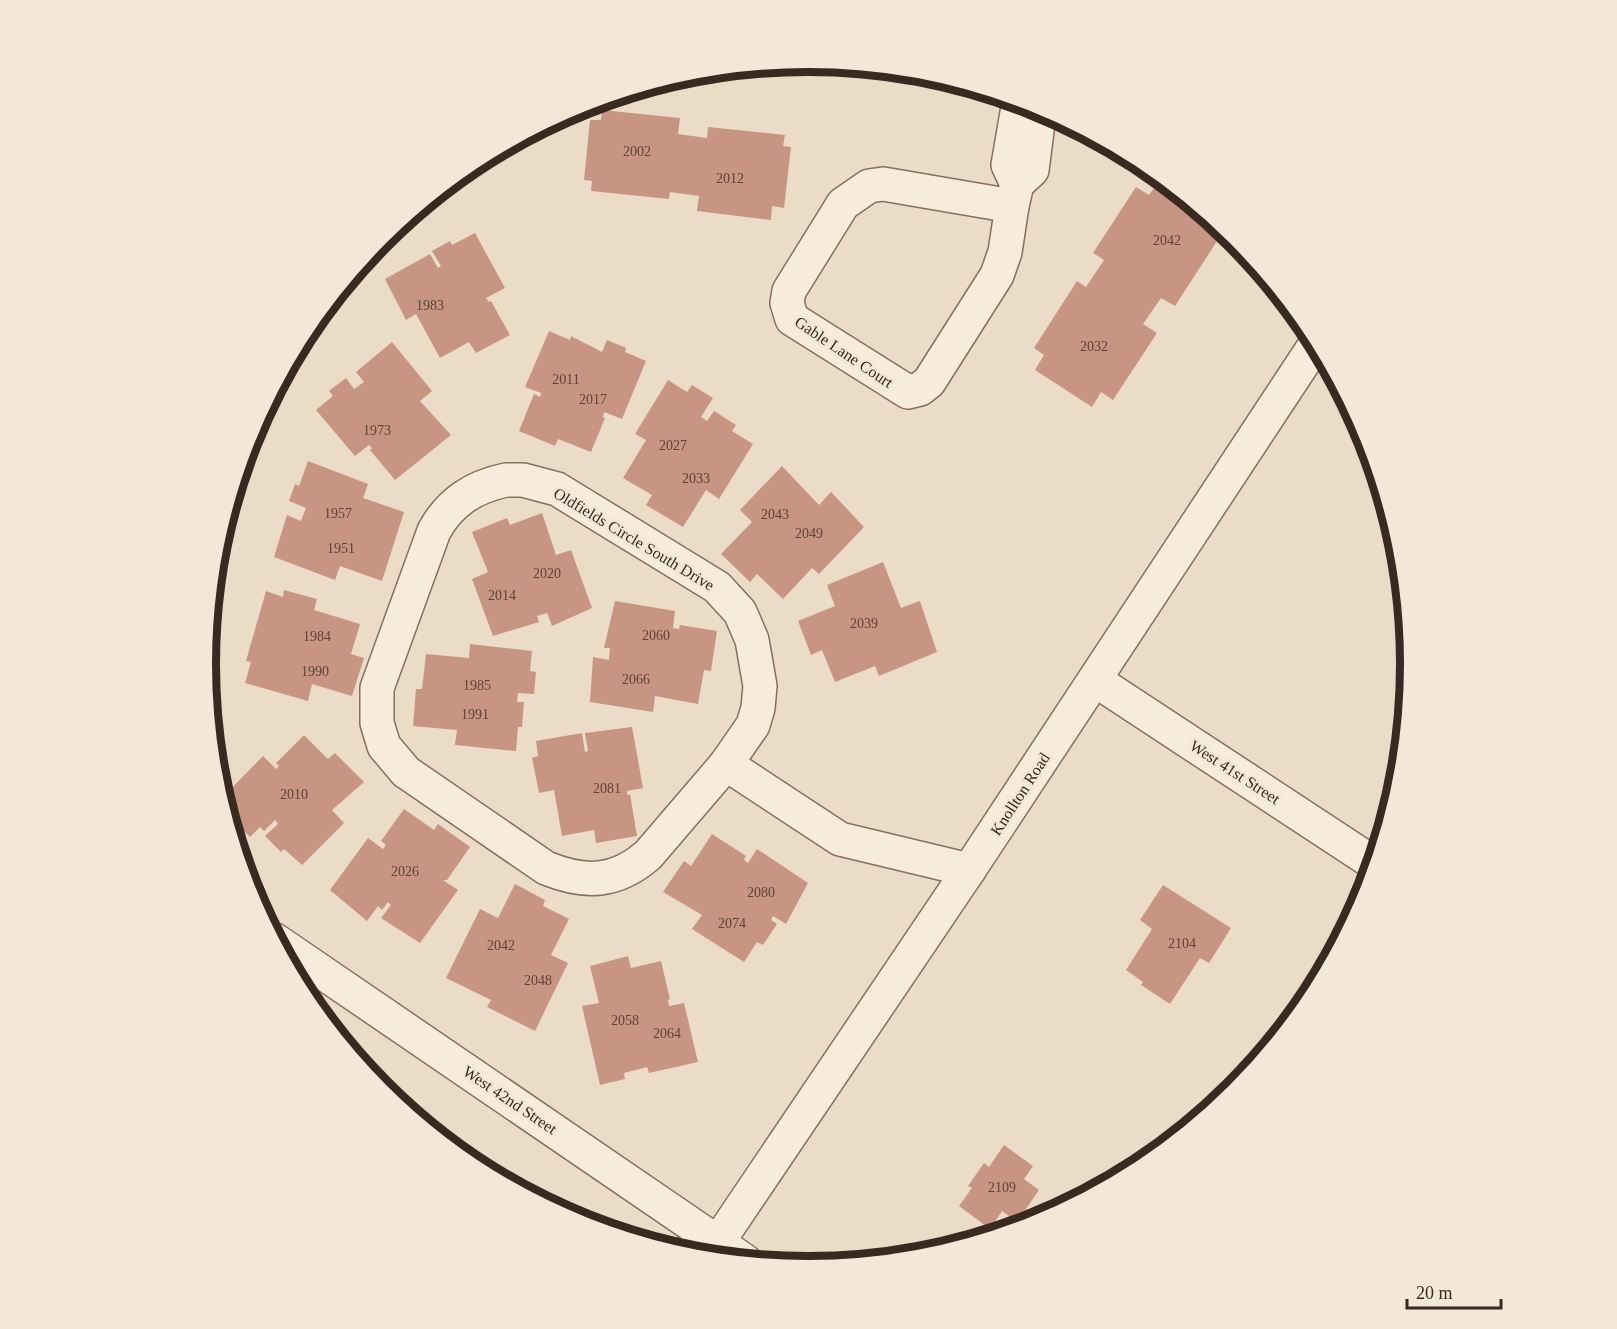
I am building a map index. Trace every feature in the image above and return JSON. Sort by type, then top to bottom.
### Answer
[{"type":"street","name":"Gable Lane Court","points":[[1014,195],[883,184],[868,186],[852,195],[839,210],[789,291],[786,303],[792,319],[902,391],[920,389],[929,381],[990,290],[1005,252],[1014,195],[1008,165],[1017,110]]},
{"type":"street","name":"Gable Lane Court","points":[[1014,195],[1032,170],[1039,119]]},
{"type":"street","name":"Knollton Road","points":[[718,1250],[1311,351]]},
{"type":"street","name":"Oldfields Circle South Drive","points":[[506,480],[523,480],[557,489],[717,587],[740,612],[752,640],[760,686],[759,700],[749,733],[726,764],[648,855],[632,869],[611,878],[589,880],[567,877],[546,868],[406,772],[384,746],[378,723],[377,688],[434,531],[455,502],[476,489],[506,480]]},
{"type":"street","name":"West 41st Street","points":[[1095,680],[1368,860]]},
{"type":"street","points":[[726,764],[840,839],[969,870]]},
{"type":"street","name":"West 42nd Street","points":[[289,950],[718,1250]]},
{"type":"building","points":[[602,110],[680,118],[678,134],[707,138],[708,127],[785,135],[783,146],[791,147],[784,208],[772,206],[771,220],[697,211],[699,196],[670,192],[669,199],[591,191],[592,181],[584,180],[590,120],[601,120]]},
{"type":"building","points":[[1156,185],[1219,238],[1175,306],[1161,298],[1143,324],[1157,333],[1113,400],[1101,392],[1092,407],[1035,370],[1044,355],[1034,348],[1077,281],[1086,287],[1104,260],[1093,253],[1136,187],[1149,195]]},
{"type":"building","points":[[475,233],[505,288],[486,298],[489,302],[491,301],[510,335],[476,353],[469,342],[440,358],[416,314],[406,320],[385,279],[430,254],[438,268],[441,266],[432,251],[450,241],[452,245]]},
{"type":"building","points":[[549,331],[570,340],[571,336],[602,352],[607,340],[626,348],[625,352],[646,361],[622,419],[604,412],[603,417],[605,418],[591,452],[558,439],[555,446],[519,431],[534,394],[540,397],[541,393],[525,387]]},
{"type":"building","points":[[392,342],[432,391],[420,401],[451,435],[395,480],[370,450],[372,448],[369,445],[355,456],[316,410],[333,396],[329,391],[346,378],[354,389],[364,382],[356,372]]},
{"type":"building","points":[[668,380],[687,392],[692,385],[713,398],[701,417],[707,421],[714,411],[736,425],[732,431],[753,444],[719,499],[706,490],[683,527],[646,505],[652,495],[623,478],[646,440],[635,434]]},
{"type":"building","points":[[308,461],[368,484],[363,498],[404,512],[382,581],[340,566],[335,580],[274,557],[287,515],[301,521],[306,508],[289,501],[295,484],[299,486]]},
{"type":"building","points":[[782,466],[819,505],[831,492],[864,527],[819,574],[812,568],[783,599],[757,574],[750,582],[721,554],[752,522],[740,510]]},
{"type":"building","points":[[542,513],[556,555],[571,550],[592,608],[552,626],[547,613],[537,616],[539,622],[493,636],[472,579],[488,572],[472,532],[507,518],[510,525]]},
{"type":"building","points":[[883,562],[901,608],[920,601],[937,652],[879,676],[875,666],[835,682],[822,650],[811,655],[798,621],[835,606],[827,585]]},
{"type":"building","points":[[284,590],[317,599],[314,610],[360,624],[351,654],[364,658],[352,696],[312,684],[308,701],[245,683],[251,662],[246,661],[266,591],[283,597]]},
{"type":"building","points":[[615,601],[675,611],[673,628],[679,629],[680,625],[717,631],[711,671],[704,670],[698,704],[655,696],[653,712],[590,702],[593,657],[609,660],[610,648],[604,648]]},
{"type":"building","points":[[470,644],[532,651],[530,671],[536,672],[534,694],[518,693],[517,702],[524,702],[522,727],[518,727],[516,751],[455,745],[457,730],[413,726],[416,689],[422,689],[426,654],[469,658]]},
{"type":"building","points":[[632,727],[643,788],[627,791],[627,795],[630,794],[637,836],[596,843],[594,830],[562,836],[554,790],[539,793],[532,758],[538,756],[536,741],[582,733],[585,752],[588,751],[585,733]]},
{"type":"building","points":[[304,735],[328,759],[335,753],[364,782],[332,810],[344,823],[302,865],[284,849],[281,852],[265,836],[278,824],[275,820],[264,831],[260,827],[250,837],[238,825],[236,817],[229,790],[263,756],[276,769],[279,766],[276,763]]},
{"type":"building","points":[[404,809],[434,830],[438,824],[470,847],[447,880],[443,880],[458,890],[420,943],[381,918],[391,905],[388,902],[382,910],[378,906],[367,921],[330,890],[368,838],[383,849],[386,845],[381,841]]},
{"type":"building","points":[[712,834],[746,856],[744,860],[748,863],[757,849],[808,883],[786,924],[773,916],[771,920],[777,924],[763,945],[757,942],[744,962],[692,929],[702,915],[663,892],[684,861],[691,866]]},
{"type":"building","points":[[515,884],[545,900],[543,906],[569,919],[551,955],[568,963],[535,1031],[487,1007],[491,1000],[446,978],[480,909],[498,918]]},
{"type":"building","points":[[1163,885],[1231,928],[1209,963],[1200,958],[1170,1004],[1141,985],[1143,982],[1126,970],[1152,929],[1140,920]]},
{"type":"building","points":[[628,956],[631,968],[661,961],[670,999],[668,1000],[669,1006],[684,1003],[698,1062],[649,1073],[647,1067],[624,1073],[625,1079],[600,1085],[582,1006],[599,1003],[590,966]]},
{"type":"building","points":[[1004,1145],[1033,1166],[1024,1179],[1039,1190],[1020,1218],[1014,1220],[1002,1211],[990,1229],[959,1206],[972,1188],[968,1186],[984,1163],[989,1167]]}]
